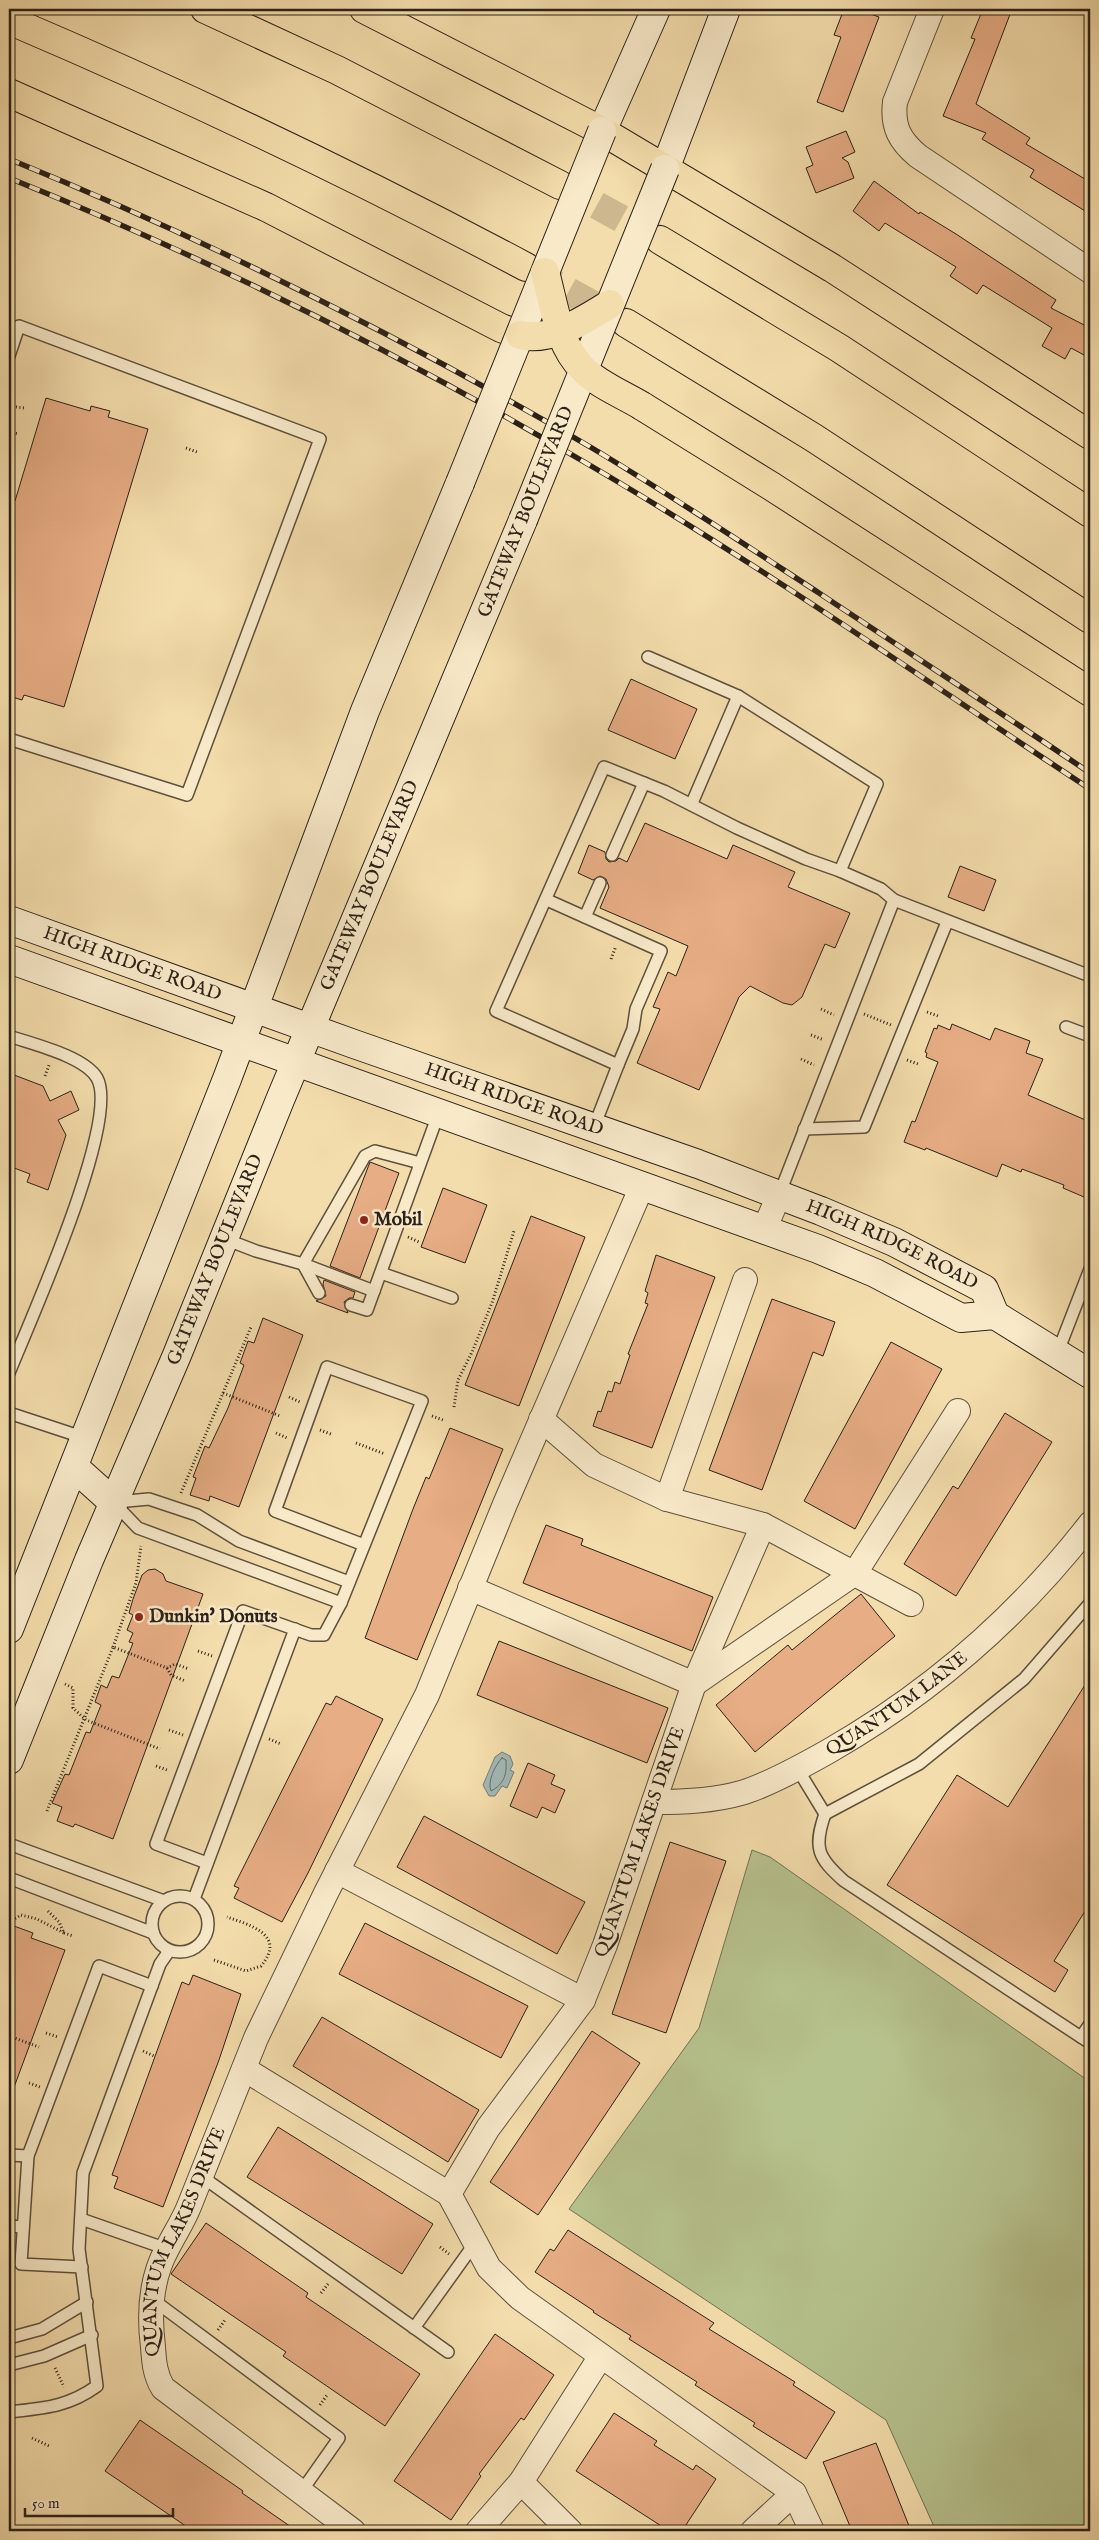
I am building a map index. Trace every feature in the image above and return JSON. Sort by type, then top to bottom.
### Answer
[{"type":"highway","points":[[205,9],[337,70],[560,185]]},
{"type":"highway","points":[[364,9],[602,131],[849,278],[1090,435]]},
{"type":"highway","points":[[9,20],[253,128],[378,189],[536,270],[568,349],[584,370],[771,486],[1090,692]]},
{"type":"highway","points":[[9,92],[257,203],[510,331],[535,337],[618,314],[814,438],[1090,619]]},
{"type":"highway","points":[[660,240],[839,348],[1090,513]]},
{"type":"main road","points":[[9,1629],[241,1043],[365,711],[460,483],[510,331],[536,270],[602,131],[656,9]]},
{"type":"main road","name":"GATEWAY BOULEVARD","points":[[9,1760],[114,1502],[225,1239],[584,370],[618,314],[664,169],[726,9]]},
{"type":"main road","name":"HIGH RIDGE ROAD","points":[[9,920],[311,1029],[594,1127],[779,1195],[894,1242],[984,1289],[995,1315],[962,1318],[875,1274],[764,1230],[9,959]]},
{"type":"main road","points":[[995,1315],[1090,1374]]},
{"type":"main road","points":[[74,1467],[114,1502]]},
{"type":"street","points":[[932,9],[895,102],[893,117],[896,131],[904,145],[1090,271]]},
{"type":"street","name":"QUANTUM LAKES DRIVE","points":[[354,2531],[162,2388],[157,2379],[151,2334],[152,2299],[156,2280],[167,2249],[179,2231],[256,2038],[337,1871],[427,1695],[470,1588],[642,1186]]},
{"type":"street","points":[[764,1230],[779,1195]]},
{"type":"street","points":[[667,1500],[744,1280]]},
{"type":"street","points":[[470,1588],[694,1684],[855,1573],[958,1410]]},
{"type":"street","points":[[542,1419],[594,1465],[667,1500],[763,1526],[911,1604]]},
{"type":"street","name":"QUANTUM LANE","points":[[654,1802],[693,1802],[742,1793],[797,1768],[865,1731],[916,1697],[964,1659],[1015,1611],[1051,1573],[1090,1524]]},
{"type":"street","name":"QUANTUM LAKES DRIVE","points":[[449,2194],[488,2128],[584,2000],[606,1946],[694,1684],[763,1526]]},
{"type":"street","points":[[337,1871],[584,2000]]},
{"type":"street","points":[[244,2069],[449,2194],[489,2268],[520,2298],[794,2492],[812,2531]]},
{"type":"street","points":[[478,2531],[521,2482],[601,2356]]},
{"type":"street","points":[[521,2482],[570,2531]]},
{"type":"street","points":[[753,2531],[794,2492]]},
{"type":"lane","points":[[9,356],[19,326],[320,439],[187,795],[9,739]]},
{"type":"lane","points":[[648,657],[738,696],[877,784],[840,871]]},
{"type":"lane","points":[[692,803],[738,696]]},
{"type":"lane","points":[[618,1064],[496,1010],[604,768],[692,803],[737,828],[806,859],[882,889],[894,900],[946,922],[1090,976]]},
{"type":"lane","points":[[612,855],[644,783]]},
{"type":"lane","points":[[585,917],[600,883]]},
{"type":"lane","points":[[546,900],[661,951],[636,1009],[633,1028],[594,1127]]},
{"type":"lane","points":[[779,1195],[894,900]]},
{"type":"lane","points":[[804,1130],[864,1127],[946,922]]},
{"type":"lane","points":[[1066,1027],[1090,1036]]},
{"type":"lane","points":[[9,1036],[85,1065],[97,1079],[102,1096],[99,1118],[83,1188],[9,1373]]},
{"type":"lane","points":[[351,1305],[367,1310],[439,1112]]},
{"type":"lane","points":[[303,1264],[365,1156],[375,1151],[420,1163]]},
{"type":"lane","points":[[225,1239],[256,1251],[303,1264],[374,1291]]},
{"type":"lane","points":[[303,1264],[319,1293]]},
{"type":"lane","points":[[1057,1354],[1090,1269]]},
{"type":"lane","points":[[381,1273],[452,1298]]},
{"type":"lane","points":[[207,1863],[156,1844],[243,1611],[311,1635],[324,1635],[341,1603],[422,1401],[327,1367],[275,1511],[364,1545]]},
{"type":"lane","points":[[9,1413],[85,1438]]},
{"type":"lane","points":[[114,1502],[149,1499],[197,1515],[238,1540],[349,1582]]},
{"type":"lane","points":[[114,1502],[138,1528],[341,1603]]},
{"type":"lane","points":[[1090,1603],[1024,1679],[919,1764],[825,1814],[817,1836],[824,1863],[844,1881],[1085,2040],[1090,2024]]},
{"type":"lane","points":[[194,1899],[295,1630]]},
{"type":"lane","points":[[797,1768],[825,1814]]},
{"type":"lane","points":[[9,1844],[164,1901]]},
{"type":"lane","points":[[9,1878],[153,1933]]},
{"type":"lane","points":[[178,1896],[194,1899],[203,1908],[208,1917],[206,1937],[200,1945],[191,1951],[180,1953],[169,1951],[162,1947],[153,1933],[153,1915],[164,1901],[178,1896]]},
{"type":"lane","points":[[9,2418],[56,2407],[82,2397],[98,2386],[79,2249],[83,2173],[160,1964],[169,1951]]},
{"type":"lane","points":[[82,2267],[21,2264],[28,2156],[99,1966],[152,1986]]},
{"type":"lane","points":[[9,2155],[28,2156]]},
{"type":"lane","points":[[201,2176],[448,2352]]},
{"type":"lane","points":[[81,2219],[167,2249]]},
{"type":"lane","points":[[9,2226],[23,2227]]},
{"type":"lane","points":[[414,2328],[475,2243]]},
{"type":"lane","points":[[152,2299],[340,2438],[301,2492]]},
{"type":"lane","points":[[9,2338],[42,2329],[87,2302]]},
{"type":"lane","points":[[9,2365],[44,2356],[92,2335]]},
{"type":"path","points":[[9,406],[24,408]]},
{"type":"path","points":[[9,432],[19,434]]},
{"type":"path","points":[[186,448],[197,452]]},
{"type":"path","points":[[611,959],[617,943]]},
{"type":"path","points":[[821,1009],[836,1015]]},
{"type":"path","points":[[922,1010],[938,1016]]},
{"type":"path","points":[[862,1013],[892,1025]]},
{"type":"path","points":[[811,1034],[826,1041]]},
{"type":"path","points":[[903,1058],[918,1064]]},
{"type":"path","points":[[801,1059],[817,1066]]},
{"type":"path","points":[[45,1076],[50,1063]]},
{"type":"path","points":[[454,1407],[458,1380],[473,1350],[492,1303],[514,1231]]},
{"type":"path","points":[[405,1236],[419,1242]]},
{"type":"path","points":[[181,1493],[250,1326]]},
{"type":"path","points":[[223,1393],[280,1416]]},
{"type":"path","points":[[289,1397],[303,1403]]},
{"type":"path","points":[[429,1415],[443,1420]]},
{"type":"path","points":[[317,1429],[334,1435]]},
{"type":"path","points":[[276,1433],[290,1439]]},
{"type":"path","points":[[356,1443],[388,1455]]},
{"type":"path","points":[[47,1811],[86,1720],[136,1583],[141,1546]]},
{"type":"path","points":[[113,1647],[167,1668],[171,1675],[185,1681]]},
{"type":"path","points":[[198,1651],[212,1656]]},
{"type":"path","points":[[167,1668],[175,1664],[189,1669]]},
{"type":"path","points":[[64,1684],[73,1688],[73,1708],[86,1720],[160,1749]]},
{"type":"path","points":[[169,1730],[184,1735]]},
{"type":"path","points":[[266,1738],[280,1744]]},
{"type":"path","points":[[156,1766],[170,1771]]},
{"type":"path","points":[[43,1907],[54,1916],[64,1933]]},
{"type":"path","points":[[9,1922],[21,1915],[37,1919],[73,1936]]},
{"type":"path","points":[[214,1960],[246,1971],[261,1966],[269,1952],[267,1937],[262,1931],[227,1917]]},
{"type":"path","points":[[46,2033],[60,2038]]},
{"type":"path","points":[[9,2036],[39,2046]]},
{"type":"path","points":[[140,2050],[154,2056]]},
{"type":"path","points":[[29,2082],[42,2088]]},
{"type":"path","points":[[440,2247],[452,2256]]},
{"type":"path","points":[[321,2293],[330,2282]]},
{"type":"path","points":[[216,2332],[225,2320]]},
{"type":"path","points":[[54,2368],[64,2388]]},
{"type":"path","points":[[318,2407],[327,2395]]},
{"type":"path","points":[[9,2418],[11,2438]]},
{"type":"path","points":[[32,2438],[49,2446]]},
{"type":"green space","points":[[752,1850],[770,1857],[1090,2082],[1090,2531],[936,2531],[886,2420],[569,2209],[699,2028]]},
{"type":"water","points":[[502,1752],[510,1756],[513,1764],[510,1770],[514,1772],[507,1788],[502,1786],[495,1796],[489,1796],[483,1785],[495,1757]]},
{"type":"water","points":[[128,2527],[137,2531],[81,2531]]},
{"type":"building","points":[[844,9],[857,9],[879,17],[843,112],[817,102],[841,37],[834,35]]},
{"type":"building","points":[[983,9],[1012,9],[976,104],[1030,138],[1026,144],[1090,182],[1090,214],[1030,177],[1034,170],[982,139],[986,133],[943,116],[975,39],[971,38]]},
{"type":"building","points":[[846,131],[855,152],[842,158],[848,162],[854,178],[816,193],[806,168],[813,165],[806,147]]},
{"type":"building","points":[[874,181],[919,214],[920,212],[956,234],[1056,300],[1051,308],[1090,328],[1090,343],[1084,355],[1071,348],[1065,359],[1042,346],[1052,328],[983,285],[977,294],[950,276],[956,267],[885,223],[879,231],[853,211]]},
{"type":"building","points":[[46,398],[90,411],[91,406],[110,411],[108,417],[148,429],[64,707],[24,695],[22,700],[9,696],[9,499],[15,501]]},
{"type":"building","points":[[631,679],[697,709],[675,759],[608,730]]},
{"type":"building","points":[[645,823],[727,859],[733,845],[795,872],[788,887],[850,913],[835,948],[825,944],[802,997],[792,1005],[783,1003],[750,986],[739,997],[699,1090],[637,1063],[660,1009],[653,1007],[668,972],[676,976],[688,946],[600,908],[609,887],[606,879],[600,876],[593,880],[578,873],[589,845],[605,852],[606,859],[609,862],[616,861],[619,858],[627,862]]},
{"type":"building","points":[[960,866],[996,880],[984,911],[948,897]]},
{"type":"building","points":[[952,1024],[990,1040],[995,1028],[1030,1041],[1026,1053],[1043,1059],[1028,1095],[1090,1122],[1090,1192],[1086,1191],[1084,1197],[1063,1188],[1064,1185],[1022,1169],[1021,1172],[1002,1164],[997,1177],[926,1148],[925,1150],[904,1142],[912,1121],[915,1122],[938,1062],[926,1057],[927,1053],[925,1052],[934,1028],[937,1029],[938,1025],[950,1030]]},
{"type":"building","points":[[9,1073],[43,1086],[50,1101],[71,1091],[79,1110],[58,1120],[66,1135],[48,1190],[27,1182],[30,1174],[9,1166]]},
{"type":"building","name":"Mobil","points":[[370,1162],[399,1173],[360,1278],[330,1266]]},
{"type":"building","points":[[443,1188],[487,1205],[465,1263],[421,1247]]},
{"type":"building","points":[[531,1216],[585,1237],[519,1406],[465,1385]]},
{"type":"building","points":[[656,1255],[715,1277],[652,1448],[593,1426],[598,1411],[601,1412],[608,1391],[612,1392],[615,1382],[620,1384],[630,1355],[628,1354],[648,1304],[645,1303],[648,1293],[645,1291]]},
{"type":"building","points":[[324,1280],[355,1292],[353,1298],[349,1298],[344,1302],[348,1313],[316,1301],[326,1296]]},
{"type":"building","points":[[772,1299],[835,1322],[823,1356],[813,1352],[762,1490],[709,1470]]},
{"type":"building","points":[[263,1318],[303,1335],[239,1507],[210,1496],[209,1501],[190,1495],[196,1478],[193,1477],[205,1446],[209,1448],[228,1408],[244,1365],[240,1363],[248,1341],[254,1343]]},
{"type":"building","points":[[891,1342],[942,1369],[855,1529],[804,1501]]},
{"type":"building","points":[[1005,1413],[1052,1442],[956,1596],[904,1564],[953,1486],[958,1489]]},
{"type":"building","points":[[450,1428],[503,1449],[417,1660],[365,1638],[413,1509],[426,1477],[429,1479]]},
{"type":"building","points":[[546,1525],[583,1539],[581,1545],[713,1597],[692,1651],[523,1583]]},
{"type":"building","points":[[155,1569],[163,1574],[166,1581],[203,1594],[113,1839],[75,1824],[73,1827],[57,1821],[62,1807],[52,1803],[65,1774],[69,1775],[86,1732],[90,1733],[101,1705],[95,1702],[101,1685],[107,1688],[112,1676],[119,1678],[133,1643],[129,1642],[133,1633],[127,1630],[133,1615],[129,1613],[133,1599],[142,1575],[148,1570]]},
{"type":"building","points":[[861,1594],[895,1636],[755,1752],[716,1705],[788,1645],[792,1650]]},
{"type":"building","points":[[499,1641],[668,1708],[647,1763],[477,1695]]},
{"type":"building","points":[[1090,1677],[1090,1903],[1054,1961],[1068,1970],[1055,1992],[887,1885],[957,1775],[1008,1807]]},
{"type":"building","points":[[336,1696],[383,1719],[282,1922],[234,1898],[239,1888],[234,1886],[326,1703],[331,1705]]},
{"type":"building","points":[[528,1763],[555,1775],[551,1784],[565,1790],[555,1813],[542,1807],[537,1818],[510,1806]]},
{"type":"building","points":[[424,1816],[585,1902],[557,1954],[397,1867]]},
{"type":"building","points":[[670,1842],[726,1861],[666,2033],[612,2014]]},
{"type":"building","points":[[365,1923],[528,2006],[501,2058],[339,1974]]},
{"type":"building","points":[[14,1926],[33,1933],[31,1938],[65,1950],[10,2098],[9,1939]]},
{"type":"building","points":[[193,1975],[241,1994],[219,2060],[163,2207],[114,2188],[118,2177],[112,2175],[182,1982],[189,1985]]},
{"type":"building","points":[[322,2017],[479,2110],[448,2162],[293,2066]]},
{"type":"building","points":[[592,2031],[640,2063],[538,2215],[490,2182]]},
{"type":"building","points":[[278,2127],[433,2224],[402,2274],[247,2177]]},
{"type":"building","points":[[206,2223],[308,2293],[306,2297],[420,2374],[385,2426],[283,2356],[286,2352],[171,2274]]},
{"type":"building","points":[[568,2230],[714,2323],[709,2329],[795,2382],[793,2385],[835,2412],[806,2459],[753,2426],[755,2423],[695,2385],[697,2382],[629,2339],[631,2336],[535,2272],[550,2249],[554,2251]]},
{"type":"building","points":[[495,2334],[554,2375],[524,2420],[521,2418],[479,2474],[481,2476],[451,2520],[394,2481]]},
{"type":"building","points":[[614,2413],[657,2441],[654,2445],[693,2470],[696,2465],[716,2479],[682,2531],[669,2531],[576,2471]]},
{"type":"building","points":[[140,2420],[297,2531],[193,2531],[105,2471]]},
{"type":"building","points":[[876,2443],[911,2531],[852,2531],[823,2462]]},
{"type":"tunnel","points":[[560,185],[660,240]]},
{"type":"tunnel","points":[[532,271],[621,320]]},
{"type":"railway","points":[[9,159],[84,190],[232,257],[378,330],[521,407],[592,448],[706,519],[1090,773]]},
{"type":"railway","points":[[9,178],[157,241],[303,310],[375,346],[516,423],[650,501],[714,541],[1090,789]]},
{"type":"place","name":"Mobil","points":[[364,1220]]},
{"type":"place","name":"Dunkin' Donuts","points":[[139,1617]]}]
